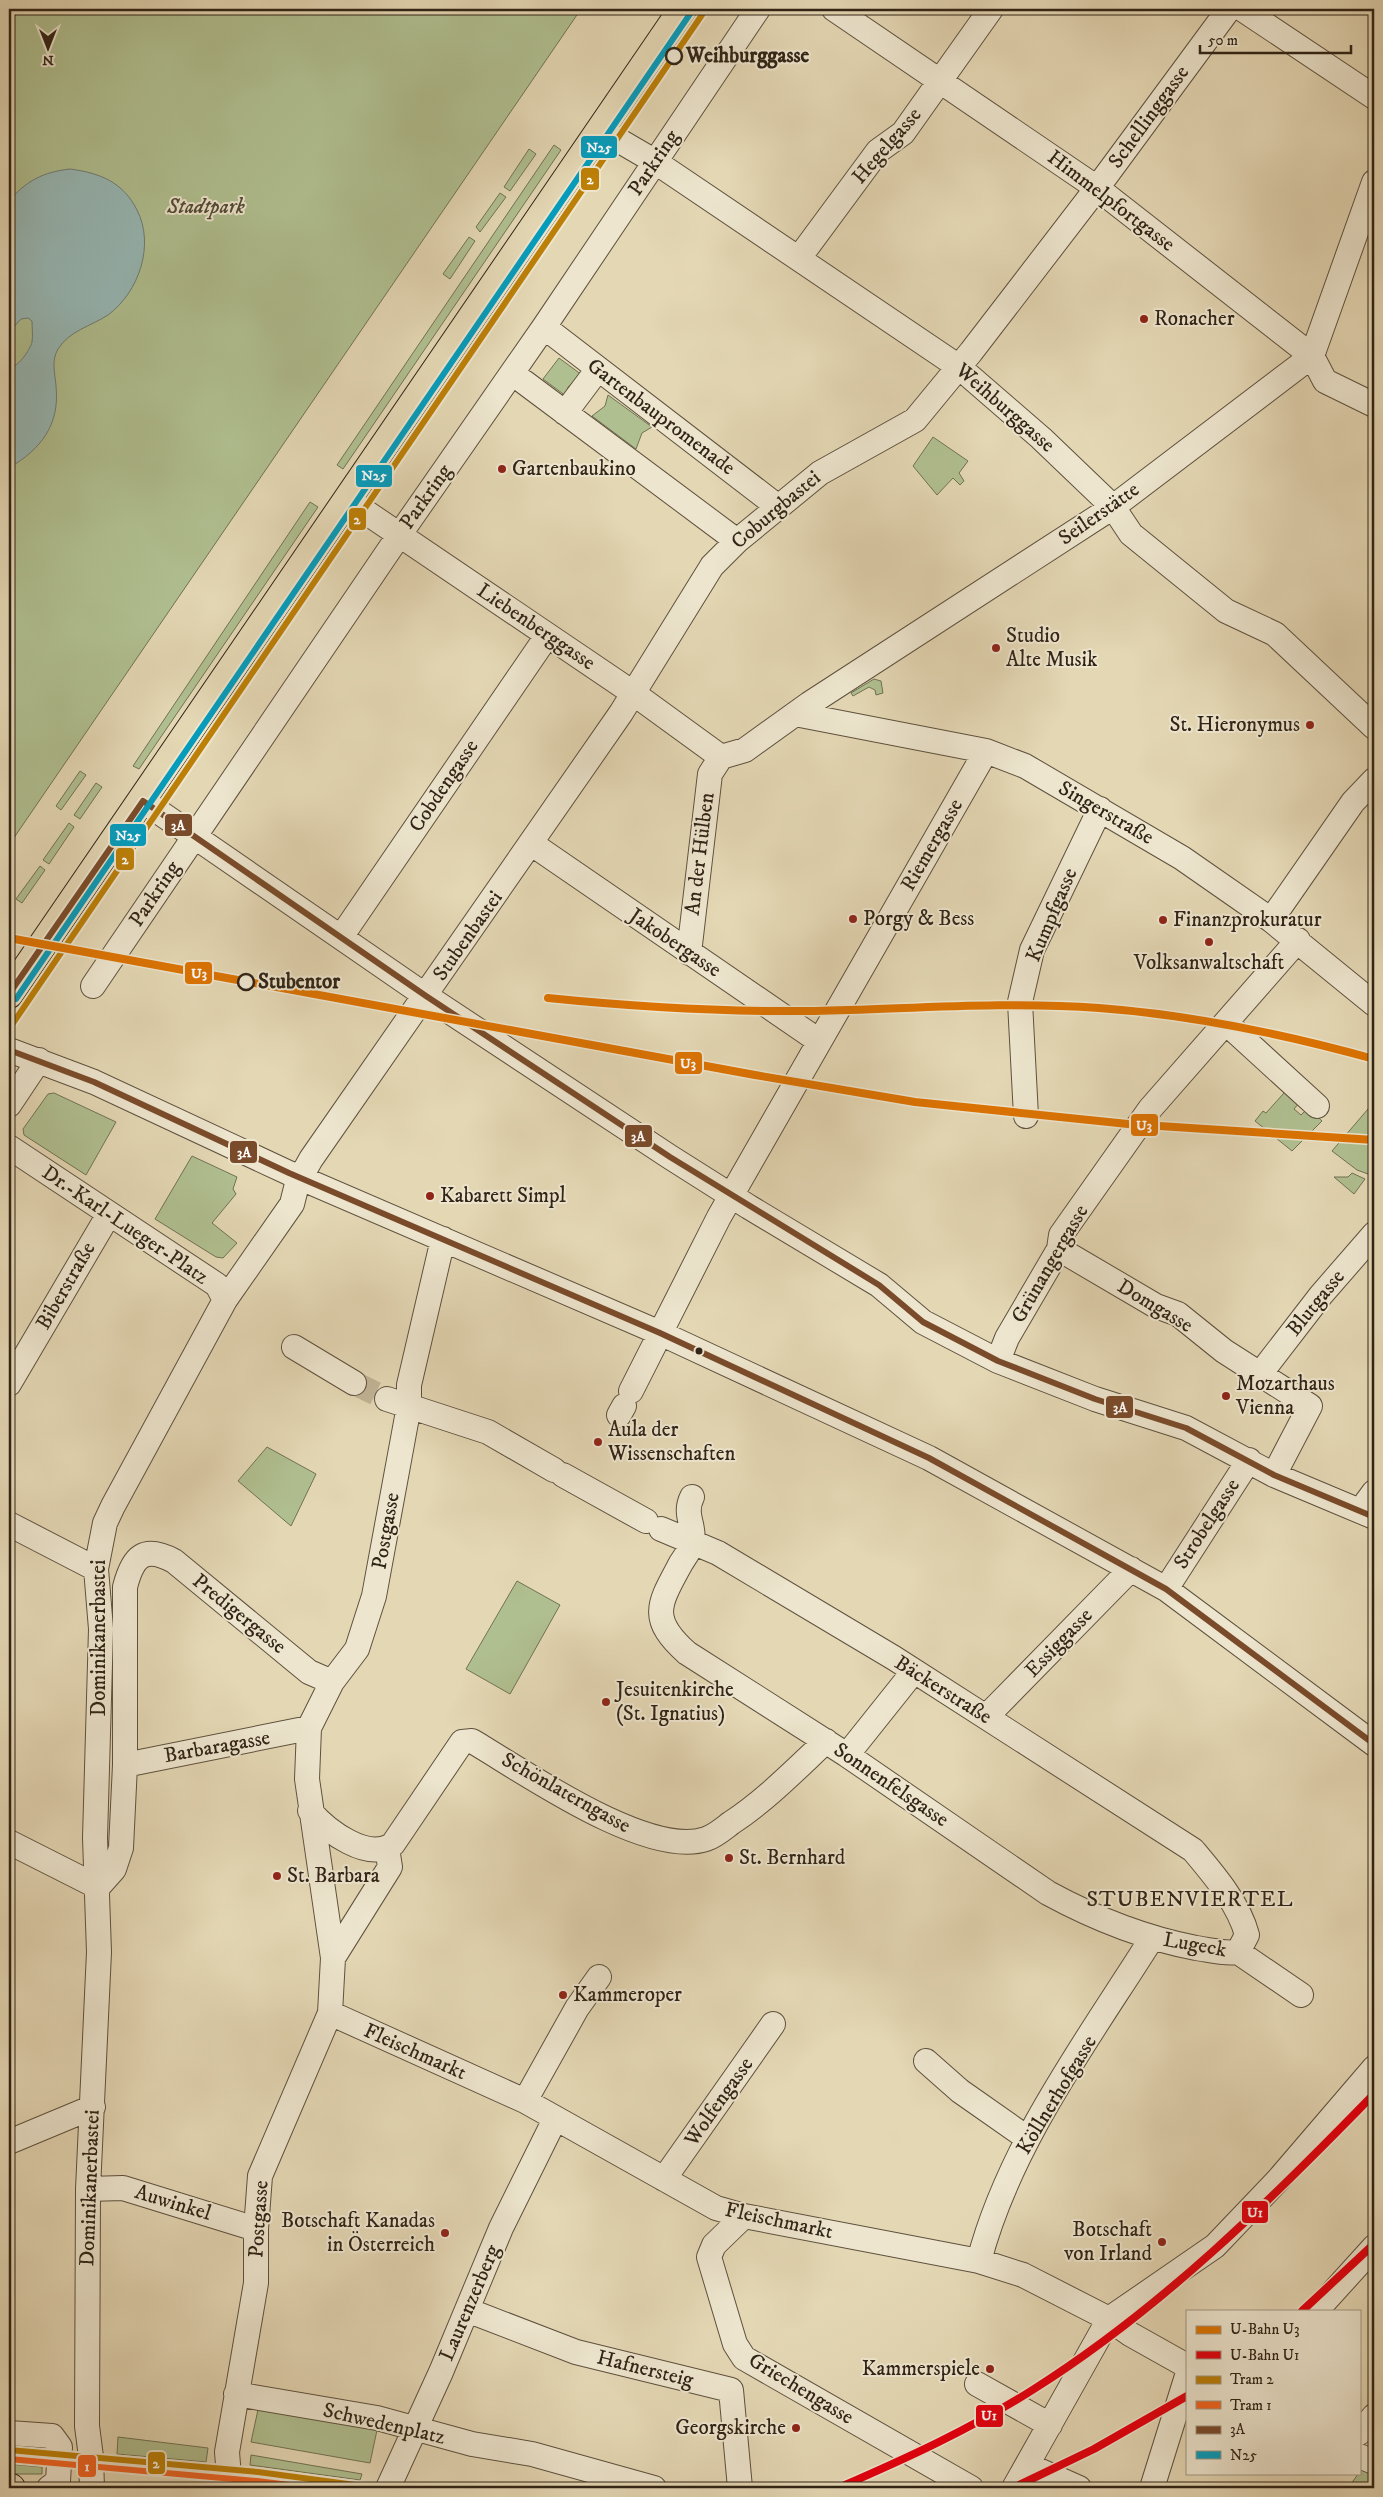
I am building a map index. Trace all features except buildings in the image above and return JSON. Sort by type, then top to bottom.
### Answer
[{"type":"main road","points":[[9,994],[143,801],[683,9]]},
{"type":"street","name":"Parkring","points":[[93,986],[400,534],[544,327],[758,9]]},
{"type":"street","name":"Himmelpfortgasse","points":[[834,9],[940,79],[1097,188],[1312,356],[1325,381],[1374,405]]},
{"type":"street","name":"Hegelgasse","points":[[799,258],[878,151],[902,133],[991,9]]},
{"type":"street","name":"Schellinggasse","points":[[959,367],[1097,188],[1228,9]]},
{"type":"street","points":[[1242,9],[1374,97]]},
{"type":"street","name":"Weihburggasse","points":[[601,130],[654,161],[959,367],[1041,438],[1113,507],[1131,534],[1226,611],[1275,634],[1374,727]]},
{"type":"street","points":[[1312,356],[1374,182]]},
{"type":"street","name":"Gartenbaupromenade","points":[[544,327],[777,506]]},
{"type":"street","name":"Seilerstätte","points":[[721,757],[745,750],[795,714],[1113,507],[1312,356]]},
{"type":"street","name":"Coburgbastei","points":[[633,693],[712,566],[737,541],[777,506],[820,473],[915,420],[959,367]]},
{"type":"street","points":[[566,413],[598,369]]},
{"type":"street","points":[[524,382],[737,541]]},
{"type":"street","name":"Liebenberggasse","points":[[348,500],[633,693],[721,757]]},
{"type":"street","name":"Cobdengasse","points":[[341,937],[547,636]]},
{"type":"street","name":"Stubenbastei","points":[[300,1178],[311,1159],[532,844],[633,693]]},
{"type":"street","name":"Singerstraße","points":[[795,714],[986,751],[1025,766],[1182,858],[1298,940],[1374,1004]]},
{"type":"street","name":"Riemergasse","points":[[625,1404],[731,1196],[986,751]]},
{"type":"street","name":"An der Hülben","points":[[689,954],[710,774],[721,757]]},
{"type":"street","points":[[1271,920],[1353,802],[1374,780]]},
{"type":"street","points":[[143,801],[195,835],[426,996],[731,1196],[879,1285],[923,1322],[998,1361],[1096,1399],[1186,1428],[1274,1474],[1367,1514],[1374,1492]]},
{"type":"street","name":"Kumpfgasse","points":[[1026,1116],[1020,1002],[1032,950],[1100,809]]},
{"type":"street","name":"Jakobergasse","points":[[532,844],[689,954],[820,1041]]},
{"type":"street","name":"Grünangergasse","points":[[998,1361],[1008,1338],[1058,1248],[1061,1235],[1150,1109],[1298,940]]},
{"type":"street","points":[[1226,1023],[1316,1106]]},
{"type":"street","points":[[9,1050],[94,1082],[300,1178],[660,1333],[929,1458],[1166,1589],[1374,1744]]},
{"type":"street","points":[[9,1105],[39,1060]]},
{"type":"street","name":"Dr.-Karl-Lueger-Platz","points":[[9,1147],[216,1285],[225,1300],[292,1204],[300,1178]]},
{"type":"street","name":"Biberstraße","points":[[9,1384],[109,1214]]},
{"type":"street","name":"Blutgasse","points":[[1260,1374],[1321,1295],[1374,1234]]},
{"type":"street","name":"Postgasse","points":[[237,2488],[229,2477],[227,2452],[256,2283],[256,2229],[260,2176],[330,2013],[333,1958],[310,1811],[307,1779],[309,1728],[332,1682],[357,1649],[374,1596],[409,1406],[409,1385],[443,1239]]},
{"type":"street","name":"Domgasse","points":[[1058,1248],[1156,1306],[1178,1314],[1224,1351],[1310,1406],[1274,1474]]},
{"type":"street","name":"Dominikanerbastei","points":[[92,2488],[87,2426],[88,2189],[99,1952],[98,1888],[94,1838],[101,1630],[96,1568],[105,1523],[225,1300]]},
{"type":"street","points":[[294,1346],[354,1383]]},
{"type":"street","name":"Bäckerstraße","points":[[386,1399],[488,1432],[653,1525],[718,1553],[914,1671],[1193,1850],[1211,1871]]},
{"type":"street","name":"Strobelgasse","points":[[1166,1589],[1249,1460]]},
{"type":"street","points":[[692,1497],[687,1507],[693,1542]]},
{"type":"street","points":[[9,1524],[96,1568]]},
{"type":"street","name":"Sonnenfelsgasse","points":[[693,1542],[661,1600],[660,1613],[663,1624],[675,1642],[687,1653],[826,1741],[1048,1893],[1081,1911],[1152,1938]]},
{"type":"street","name":"Predigergasse","points":[[144,1555],[158,1553],[174,1561],[309,1672],[332,1682]]},
{"type":"street","name":"Dominikanerbastei","points":[[98,1888],[114,1869],[121,1848],[125,1764],[125,1587],[130,1566],[144,1555]]},
{"type":"street","name":"Essiggasse","points":[[986,1717],[1131,1568]]},
{"type":"street","points":[[847,1755],[914,1671]]},
{"type":"street","name":"Barbaragasse","points":[[125,1764],[309,1728]]},
{"type":"street","name":"Schönlaterngasse","points":[[387,1848],[393,1844],[430,1792],[462,1742],[466,1740],[472,1741],[607,1820],[635,1832],[672,1842],[706,1839],[759,1805],[826,1741]]},
{"type":"street","points":[[310,1811],[323,1826],[368,1851],[387,1848]]},
{"type":"street","points":[[9,1842],[98,1888]]},
{"type":"street","name":"Postgasse","points":[[333,1958],[390,1867],[387,1848]]},
{"type":"street","name":"Lugeck","points":[[1211,1871],[1244,1922],[1247,1935],[1238,1952]]},
{"type":"street","name":"Lugeck","points":[[1152,1938],[1227,1954],[1238,1952],[1302,1995]]},
{"type":"street","name":"Köllnerhofgasse","points":[[979,2261],[985,2238],[1027,2138],[1152,1938]]},
{"type":"street","points":[[525,2101],[576,2008],[599,1977]]},
{"type":"street","name":"Fleischmarkt","points":[[330,2013],[525,2101],[716,2208],[744,2216],[979,2261],[1023,2275],[1109,2319],[1130,2334],[1186,2365]]},
{"type":"street","name":"Wolfengasse","points":[[664,2180],[773,2024]]},
{"type":"street","points":[[926,2061],[960,2091],[1027,2138]]},
{"type":"street","points":[[1014,2488],[1109,2319],[1215,2246],[1278,2180],[1374,2068]]},
{"type":"street","points":[[9,2142],[93,2107]]},
{"type":"street","name":"Laurenzerberg","points":[[388,2488],[467,2310],[501,2228],[555,2119]]},
{"type":"street","name":"Auwinkel","points":[[88,2189],[123,2188],[256,2229]]},
{"type":"street","name":"Griechengasse","points":[[744,2216],[714,2245],[709,2257],[735,2344],[744,2358],[971,2488]]},
{"type":"street","points":[[1317,2310],[1374,2247]]},
{"type":"street","name":"Hafnersteig","points":[[467,2310],[576,2352],[731,2390],[740,2488]]},
{"type":"street","points":[[1152,2488],[1186,2379]]},
{"type":"street","points":[[977,2384],[1050,2425]]},
{"type":"street","name":"Schwedenplatz","points":[[236,2394],[377,2418],[472,2444],[532,2454],[654,2488]]},
{"type":"street","points":[[1360,2432],[1374,2416]]},
{"type":"street","points":[[9,2433],[52,2436],[60,2447],[58,2481],[49,2488]]},
{"type":"street","points":[[1360,2456],[1374,2462]]},
{"type":"street","points":[[1028,2466],[1079,2488]]},
{"type":"green space","name":"Stadtpark","points":[[20,9],[581,9],[9,845],[9,24]]},
{"type":"green space","points":[[554,145],[561,150],[343,469],[337,465]]},
{"type":"green space","points":[[529,149],[536,154],[510,191],[504,187]]},
{"type":"green space","points":[[500,193],[506,197],[480,232],[476,227]]},
{"type":"green space","points":[[469,237],[475,241],[450,279],[443,274]]},
{"type":"green space","points":[[559,358],[582,375],[568,387],[566,396],[543,379]]},
{"type":"green space","points":[[608,395],[652,427],[642,433],[636,449],[592,416],[605,406]]},
{"type":"green space","points":[[933,437],[968,461],[959,473],[964,481],[960,485],[953,478],[937,495],[913,466]]},
{"type":"green space","points":[[310,502],[318,507],[139,769],[133,766]]},
{"type":"green space","points":[[874,679],[881,681],[883,693],[876,695],[875,690],[869,687],[853,696],[851,693]]},
{"type":"green space","points":[[80,771],[86,775],[61,810],[56,806]]},
{"type":"green space","points":[[96,783],[102,787],[80,819],[74,815]]},
{"type":"green space","points":[[69,823],[74,827],[49,864],[43,860]]},
{"type":"green space","points":[[40,866],[45,870],[22,903],[16,899]]},
{"type":"green space","points":[[1283,1087],[1300,1102],[1294,1109],[1301,1115],[1308,1108],[1322,1121],[1292,1151],[1255,1121],[1263,1111],[1266,1113],[1284,1093],[1281,1090]]},
{"type":"green space","points":[[54,1093],[116,1122],[86,1175],[24,1135],[23,1129],[48,1094]]},
{"type":"green space","points":[[1374,1102],[1374,1166],[1368,1174],[1357,1170],[1332,1151]]},
{"type":"green space","points":[[192,1156],[237,1177],[233,1189],[236,1194],[212,1223],[237,1243],[223,1258],[216,1257],[155,1219]]},
{"type":"green space","points":[[1352,1173],[1365,1179],[1354,1194],[1334,1177],[1348,1177]]},
{"type":"green space","points":[[267,1447],[316,1474],[291,1526],[238,1481]]},
{"type":"green space","points":[[517,1581],[560,1605],[510,1694],[466,1669]]},
{"type":"green space","points":[[259,2405],[377,2430],[370,2463],[251,2442]]},
{"type":"green space","points":[[118,2437],[208,2448],[206,2462],[117,2454]]},
{"type":"green space","points":[[251,2455],[362,2474],[360,2480],[250,2465]]},
{"type":"green space","points":[[9,2464],[42,2467],[42,2474],[9,2474]]},
{"type":"green space","points":[[1361,2470],[1374,2474],[1374,2486],[1367,2488],[1363,2484],[1357,2488],[1348,2488],[1360,2474]]},
{"type":"water","points":[[70,169],[101,176],[110,180],[125,192],[137,210],[142,224],[144,253],[136,281],[119,305],[108,315],[74,333],[58,349],[54,363],[56,386],[55,413],[51,424],[39,444],[9,468],[9,367],[16,365],[29,350],[32,342],[32,321],[28,318],[21,319],[9,332],[9,201],[22,188],[43,175]]},
{"type":"tunnel","points":[[354,1383],[387,1399]]},
{"type":"metro line","name":"U3","points":[[9,938],[755,1075],[915,1102],[1128,1124],[1374,1140]]},
{"type":"metro line","name":"U3","points":[[548,998],[615,1004],[748,1011],[815,1011],[992,1005],[1099,1008],[1169,1015],[1238,1027],[1306,1041],[1374,1059]]},
{"type":"metro line","name":"U1","points":[[838,2488],[913,2454],[987,2417],[1034,2389],[1126,2324],[1213,2252],[1295,2174],[1374,2094]]},
{"type":"metro line","name":"U1","points":[[1303,2310],[1374,2244]]},
{"type":"metro line","name":"U1","points":[[1013,2488],[1094,2449],[1186,2397]]},
{"type":"tram line","name":"2","points":[[9,1029],[706,9]]},
{"type":"tram line","name":"2","points":[[9,2450],[258,2472],[378,2488]]},
{"type":"tram line","name":"1","points":[[9,2459],[257,2481],[314,2488]]},
{"type":"transit line","name":"N25","points":[[16,999],[690,14]]},
{"type":"transit line","name":"3A","points":[[9,994],[143,801],[426,996],[670,1157],[879,1285],[923,1322],[998,1361],[1095,1399],[1186,1428],[1274,1475],[1374,1517]]},
{"type":"transit line","name":"3A","points":[[9,1050],[94,1082],[289,1173],[660,1333],[929,1458],[1166,1589],[1374,1744]]},
{"type":"place","name":"Weihburggasse","points":[[674,56]]},
{"type":"place","name":"Ronacher","points":[[1144,319]]},
{"type":"place","name":"Gartenbaukino","points":[[502,469]]},
{"type":"place","name":"Studio Alte Musik","points":[[996,648]]},
{"type":"place","name":"St. Hieronymus","points":[[1310,725]]},
{"type":"place","name":"Porgy & Bess","points":[[853,919]]},
{"type":"place","name":"Finanzprokuratur","points":[[1163,920]]},
{"type":"place","name":"Volksanwaltschaft","points":[[1209,942]]},
{"type":"place","name":"Stubentor","points":[[246,982]]},
{"type":"place","name":"Kabarett Simpl","points":[[430,1196]]},
{"type":"place","name":"Mozarthaus Vienna","points":[[1226,1396]]},
{"type":"place","name":"Aula der Wissenschaften","points":[[598,1442]]},
{"type":"place","name":"Jesuitenkirche (St. Ignatius)","points":[[606,1702]]},
{"type":"place","name":"St. Bernhard","points":[[729,1858]]},
{"type":"place","name":"St. Barbara","points":[[277,1876]]},
{"type":"place","name":"Kammeroper","points":[[563,1995]]},
{"type":"place","name":"Botschaft Kanadas in Österreich","points":[[445,2233]]},
{"type":"place","name":"Botschaft von Irland","points":[[1162,2242]]},
{"type":"place","name":"Kammerspiele","points":[[990,2369]]},
{"type":"place","name":"Georgskirche","points":[[796,2428]]},
{"type":"district","name":"STUBENVIERTEL","points":[[1190,1899]]}]
